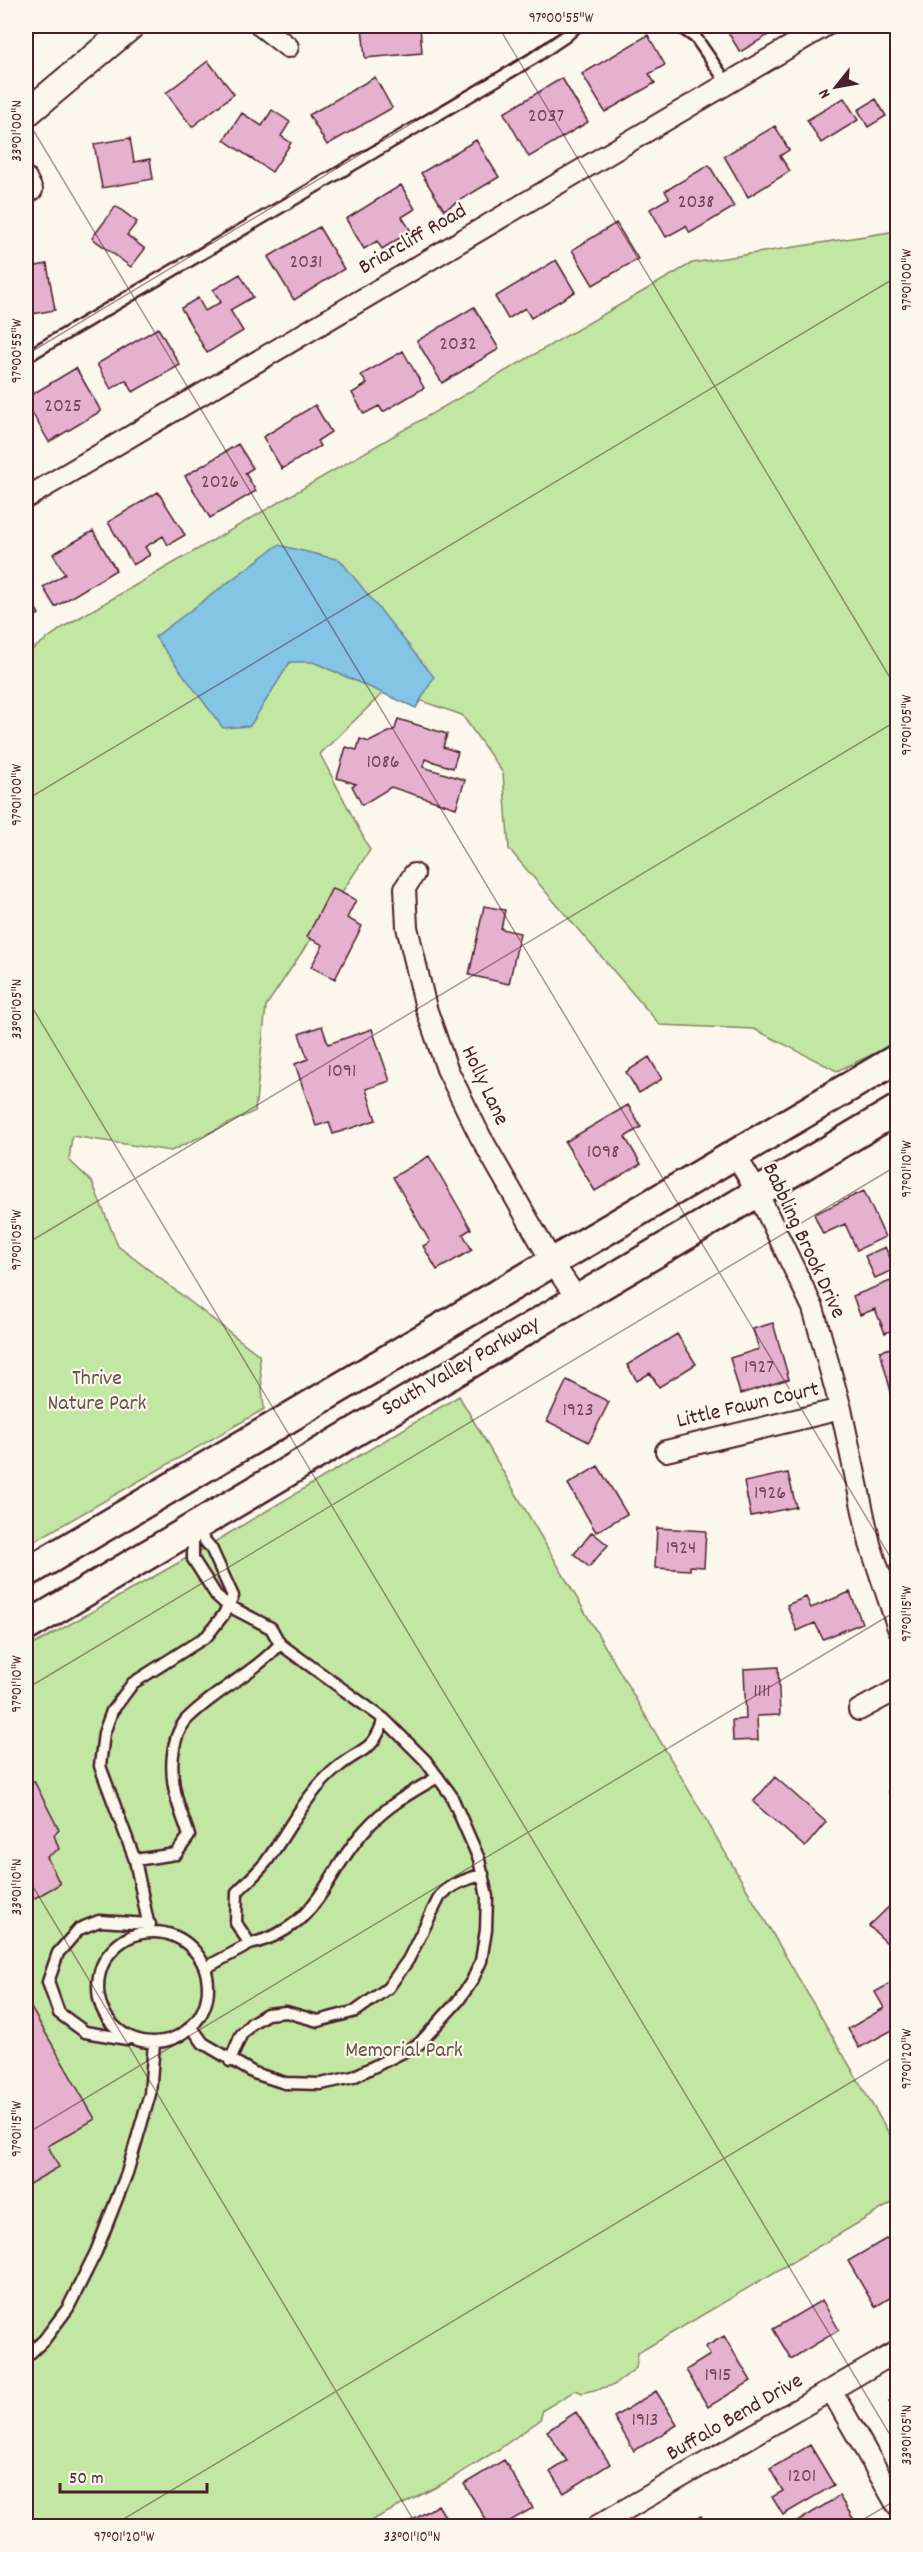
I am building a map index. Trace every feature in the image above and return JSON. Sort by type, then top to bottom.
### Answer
[{"type":"main road","name":"South Valley Parkway","points":[[26,1573],[897,1058]]},
{"type":"main road","name":"South Valley Parkway","points":[[26,1627],[897,1109]]},
{"type":"main road","points":[[168,1489],[193,1527]]},
{"type":"street","points":[[26,114],[131,26]]},
{"type":"street","points":[[261,26],[288,47]]},
{"type":"street","name":"Briarcliff Road","points":[[26,498],[825,26]]},
{"type":"street","name":"Holly Lane","points":[[414,874],[405,888],[407,927],[426,1008],[447,1069],[480,1136],[552,1262],[578,1300]]},
{"type":"street","name":"Babbling Brook Drive","points":[[735,1154],[757,1192],[813,1308],[841,1409],[870,1544],[897,1628]]},
{"type":"street","name":"Little Fawn Court","points":[[666,1450],[841,1409]]},
{"type":"street","points":[[859,1710],[897,1689]]},
{"type":"street","name":"Buffalo Bend Drive","points":[[602,2525],[897,2351]]},
{"type":"street","points":[[831,2390],[897,2507]]},
{"type":"lane","points":[[26,357],[532,59],[577,26]]},
{"type":"lane","points":[[679,26],[696,38],[727,83]]},
{"type":"lane","points":[[150,1928],[135,1860],[100,1766],[104,1733],[112,1711],[134,1683],[207,1636],[224,1614],[233,1596],[211,1548],[193,1527]]},
{"type":"lane","points":[[191,2026],[204,2043],[230,2061],[254,2073],[285,2083],[321,2084],[353,2077],[419,2044],[458,2001],[472,1982],[481,1960],[486,1930],[487,1897],[479,1859],[451,1795],[425,1760],[384,1719],[280,1644],[271,1628],[227,1605],[216,1595],[193,1559],[193,1527]]},
{"type":"lane","points":[[135,1860],[176,1854],[189,1836],[176,1796],[173,1775],[174,1744],[185,1721],[264,1662],[280,1644]]},
{"type":"lane","points":[[250,1944],[236,1923],[237,1892],[265,1863],[313,1789],[340,1765],[364,1752],[379,1734],[384,1719]]},
{"type":"lane","points":[[205,1968],[250,1944],[270,1940],[295,1924],[313,1908],[363,1832],[389,1806],[438,1777]]},
{"type":"lane","points":[[230,2061],[241,2035],[252,2023],[267,2014],[286,2012],[318,2020],[356,2011],[388,1988],[408,1960],[441,1896],[458,1882],[483,1874]]},
{"type":"lane","points":[[99,1921],[150,1928],[184,1941],[196,1953],[205,1968],[208,1986],[206,2003],[198,2019],[171,2039],[154,2043],[85,2032],[59,2013],[48,1982],[58,1953],[79,1929],[99,1921]]},
{"type":"lane","points":[[132,2040],[116,2030],[106,2016],[99,1998],[98,1979],[104,1961],[116,1946],[150,1928]]},
{"type":"lane","points":[[26,2357],[44,2340],[68,2308],[96,2253],[127,2172],[150,2094],[154,2043]]},
{"type":"green space","name":"Thrive Nature Park","points":[[897,231],[897,1043],[837,1071],[754,1029],[660,1025],[509,849],[503,773],[462,715],[387,689],[320,754],[370,850],[266,1006],[255,1111],[171,1151],[72,1136],[69,1160],[92,1182],[118,1246],[259,1355],[264,1409],[26,1546],[26,654],[65,626],[692,263]]},
{"type":"green space","name":"Memorial Park","points":[[459,1396],[897,2147],[897,2200],[638,2353],[636,2368],[614,2385],[582,2393],[576,2390],[543,2410],[540,2420],[499,2449],[446,2482],[361,2526],[27,2526],[26,1649],[201,1550]]},
{"type":"water","points":[[278,545],[340,560],[434,677],[416,708],[313,662],[290,662],[250,726],[223,728],[155,637]]},
{"type":"building","points":[[362,26],[420,26],[422,53],[365,58]]},
{"type":"building","points":[[724,26],[772,26],[775,31],[740,52]]},
{"type":"building","points":[[648,35],[665,65],[649,74],[655,83],[605,112],[582,74]]},
{"type":"building","points":[[898,58],[898,73],[891,62]]},
{"type":"building","points":[[208,61],[234,94],[192,127],[166,93]]},
{"type":"building","points":[[375,77],[392,108],[327,145],[309,115]]},
{"type":"building","points":[[562,78],[588,122],[529,157],[504,113]]},
{"type":"building","points":[[844,98],[858,120],[821,143],[807,120]]},
{"type":"building","points":[[876,99],[886,116],[868,127],[858,110]]},
{"type":"building","points":[[272,110],[290,122],[281,136],[291,143],[272,172],[224,140],[242,113],[262,126]]},
{"type":"building","points":[[775,126],[789,150],[780,156],[790,171],[748,197],[724,156]]},
{"type":"building","points":[[130,138],[134,162],[150,159],[153,179],[102,188],[94,144]]},
{"type":"building","points":[[476,140],[499,177],[444,210],[421,173]]},
{"type":"building","points":[[709,165],[734,207],[690,233],[686,226],[666,237],[650,209],[669,198],[665,191]]},
{"type":"building","points":[[401,185],[415,209],[402,217],[411,231],[382,249],[377,241],[364,249],[346,219]]},
{"type":"building","points":[[116,206],[137,222],[127,235],[145,249],[131,267],[92,238]]},
{"type":"building","points":[[616,223],[638,259],[593,285],[572,250]]},
{"type":"building","points":[[319,227],[344,269],[294,300],[268,257]]},
{"type":"building","points":[[556,260],[575,292],[531,318],[525,308],[508,319],[495,297]]},
{"type":"building","points":[[47,264],[55,310],[26,315],[26,268]]},
{"type":"building","points":[[240,274],[253,297],[230,310],[243,331],[207,353],[181,308],[198,298],[205,311],[221,302],[213,290]]},
{"type":"building","points":[[474,307],[499,349],[442,383],[417,341]]},
{"type":"building","points":[[158,328],[180,365],[133,392],[126,380],[111,389],[97,364]]},
{"type":"building","points":[[403,351],[424,388],[383,412],[379,406],[364,414],[352,393],[367,384],[361,375]]},
{"type":"building","points":[[76,368],[101,411],[49,442],[26,402],[26,398]]},
{"type":"building","points":[[315,405],[331,432],[317,441],[320,446],[282,469],[263,437]]},
{"type":"building","points":[[238,444],[253,468],[245,473],[256,491],[210,518],[185,476]]},
{"type":"building","points":[[158,492],[185,535],[168,545],[163,536],[145,547],[150,555],[133,565],[108,522]]},
{"type":"building","points":[[93,531],[116,570],[55,607],[43,587],[65,574],[53,554]]},
{"type":"building","points":[[26,592],[39,614],[26,623]]},
{"type":"building","points":[[398,719],[447,734],[443,747],[458,752],[453,768],[425,759],[423,767],[465,780],[456,808],[391,787],[362,805],[352,786],[356,784],[337,778],[346,747],[357,750],[360,739],[369,742],[395,729]]},
{"type":"building","points":[[332,888],[356,900],[347,918],[362,926],[335,979],[311,967],[323,945],[307,937]]},
{"type":"building","points":[[484,906],[505,910],[501,929],[520,933],[509,984],[469,975]]},
{"type":"building","points":[[322,1026],[328,1044],[372,1029],[390,1081],[366,1089],[376,1120],[333,1134],[329,1122],[316,1126],[295,1064],[308,1059],[299,1034]]},
{"type":"building","points":[[649,1057],[662,1079],[639,1093],[626,1072]]},
{"type":"building","points":[[628,1105],[641,1127],[625,1137],[641,1164],[595,1191],[565,1142]]},
{"type":"building","points":[[429,1156],[471,1229],[463,1234],[472,1250],[437,1270],[423,1246],[430,1242],[393,1177]]},
{"type":"building","points":[[864,1191],[885,1237],[857,1250],[845,1224],[823,1234],[814,1214]]},
{"type":"building","points":[[885,1247],[895,1269],[875,1278],[865,1256]]},
{"type":"building","points":[[898,1278],[898,1328],[885,1333],[875,1309],[860,1315],[853,1296]]},
{"type":"building","points":[[773,1323],[789,1379],[740,1394],[730,1358],[759,1349],[753,1329]]},
{"type":"building","points":[[677,1334],[696,1364],[659,1387],[650,1373],[637,1381],[627,1365]]},
{"type":"building","points":[[898,1346],[898,1390],[891,1392],[880,1351]]},
{"type":"building","points":[[567,1380],[609,1402],[589,1442],[547,1421]]},
{"type":"building","points":[[598,1466],[627,1514],[596,1532],[568,1484]]},
{"type":"building","points":[[788,1473],[796,1507],[751,1516],[744,1482]]},
{"type":"building","points":[[657,1528],[706,1531],[704,1567],[690,1566],[690,1570],[655,1568]]},
{"type":"building","points":[[592,1532],[608,1545],[589,1567],[574,1554]]},
{"type":"building","points":[[850,1592],[862,1623],[823,1639],[815,1623],[797,1631],[787,1605],[806,1597],[811,1608]]},
{"type":"building","points":[[778,1667],[780,1715],[757,1716],[758,1740],[733,1741],[732,1720],[746,1719],[744,1669]]},
{"type":"building","points":[[775,1777],[826,1822],[805,1847],[753,1802]]},
{"type":"building","points":[[34,1781],[59,1830],[54,1835],[59,1849],[47,1857],[60,1884],[26,1903],[26,1785]]},
{"type":"building","points":[[898,1786],[898,1806],[888,1791]]},
{"type":"building","points":[[898,1898],[898,1934],[888,1944],[869,1926]]},
{"type":"building","points":[[898,1979],[898,2027],[859,2048],[848,2029],[884,2008],[875,1992]]},
{"type":"building","points":[[26,1999],[95,2119],[48,2146],[59,2167],[26,2186]]},
{"type":"building","points":[[891,2236],[898,2246],[898,2293],[875,2307],[848,2261]]},
{"type":"building","points":[[822,2300],[839,2330],[791,2359],[773,2329]]},
{"type":"building","points":[[724,2336],[751,2381],[708,2407],[686,2370],[710,2355],[705,2347]]},
{"type":"building","points":[[656,2391],[677,2425],[634,2451],[614,2417]]},
{"type":"building","points":[[898,2396],[898,2413],[889,2401]]},
{"type":"building","points":[[576,2412],[610,2464],[564,2493],[550,2472],[567,2461],[547,2431]]},
{"type":"building","points":[[810,2445],[834,2485],[783,2515],[772,2497],[783,2491],[770,2469]]},
{"type":"building","points":[[504,2460],[533,2508],[501,2526],[490,2526],[464,2484]]},
{"type":"building","points":[[839,2496],[858,2526],[799,2526],[797,2522]]},
{"type":"building","points":[[438,2505],[451,2526],[403,2526]]},
{"type":"building","points":[[701,2516],[707,2526],[684,2526]]}]
